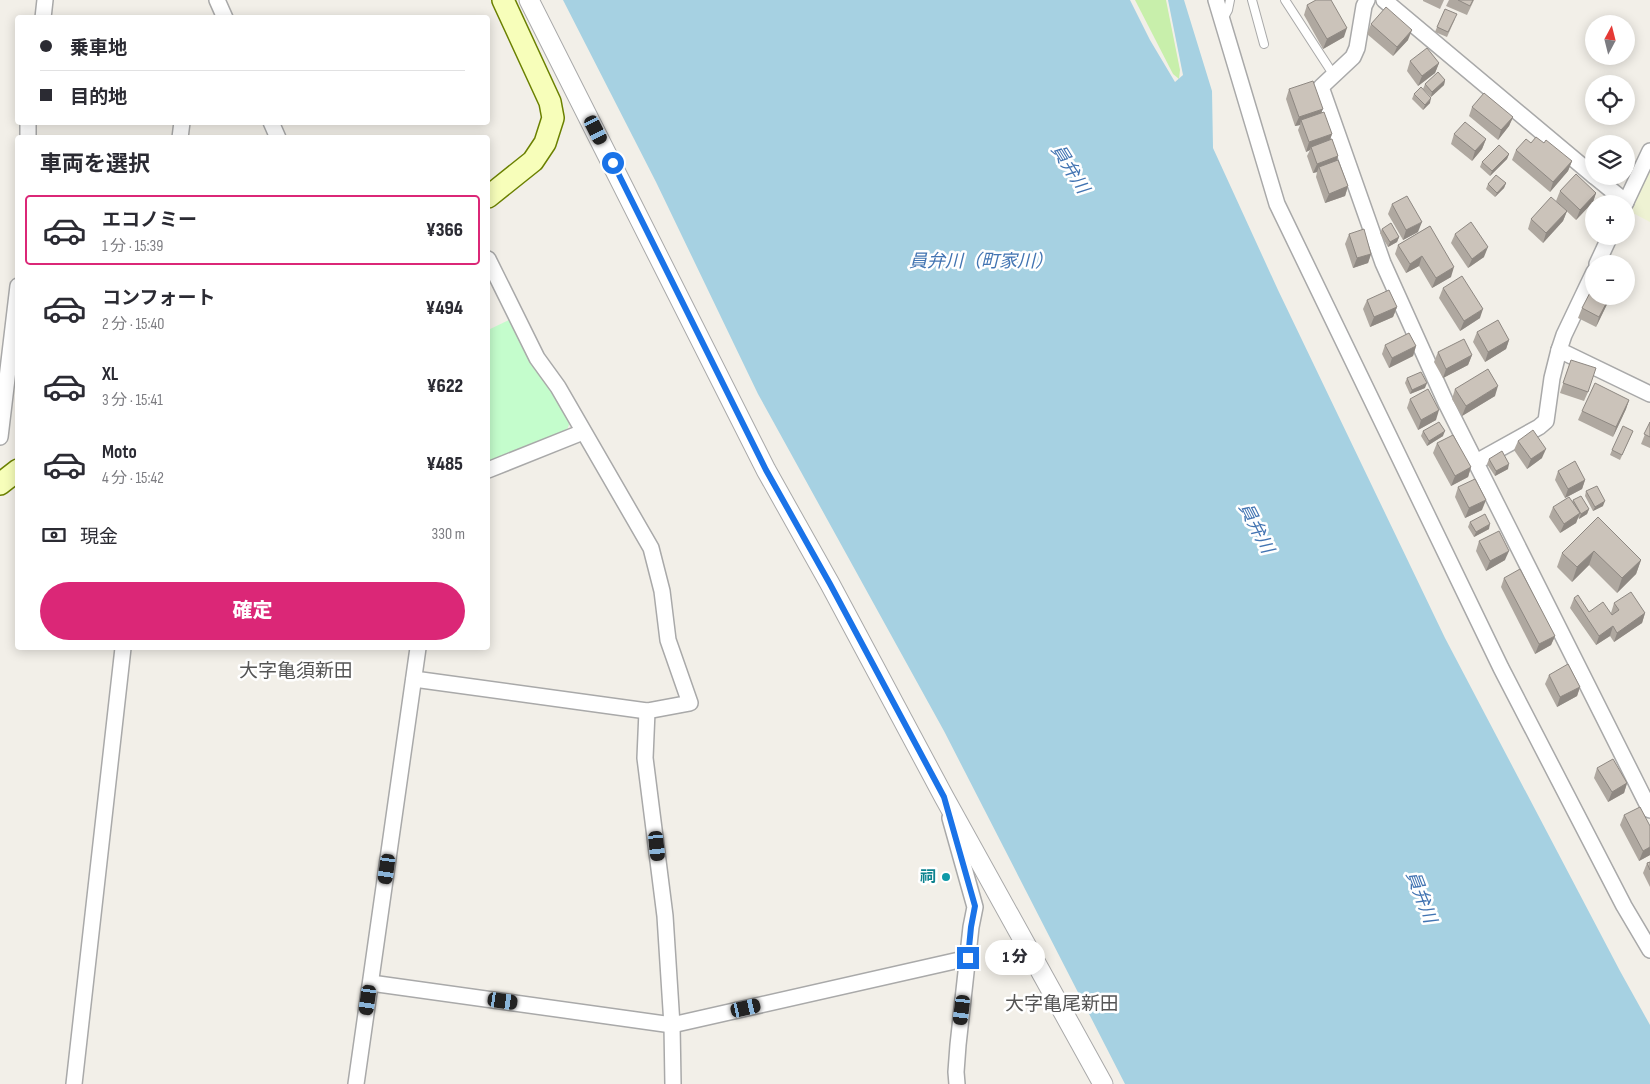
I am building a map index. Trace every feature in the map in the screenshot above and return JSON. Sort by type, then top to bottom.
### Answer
[{"type":"main road","points":[[490,195],[533,161],[545,142],[553,118],[550,102],[504,0]]},
{"type":"main road","points":[[0,484],[15,472]]},
{"type":"street","points":[[44,15],[46,0]]},
{"type":"street","points":[[217,0],[224,15]]},
{"type":"street","points":[[529,0],[766,470],[1103,1084]]},
{"type":"street","points":[[1216,0],[1277,204],[1501,668],[1624,906],[1650,950]]},
{"type":"street","points":[[1367,0],[1364,6],[1358,48],[1321,87],[1382,262],[1446,403],[1650,810]]},
{"type":"street","points":[[1384,0],[1585,168]]},
{"type":"street","points":[[1630,195],[1650,151]]},
{"type":"street","points":[[1605,185],[1617,195]]},
{"type":"street","points":[[414,679],[648,711],[690,703],[668,640],[662,591],[651,548],[558,387],[537,358],[490,263]]},
{"type":"street","points":[[1476,462],[1539,427],[1546,421],[1552,378],[1559,350],[1585,291]]},
{"type":"street","points":[[0,437],[15,311]]},
{"type":"street","points":[[1559,350],[1650,394]]},
{"type":"street","points":[[490,469],[584,432]]},
{"type":"street","points":[[74,1084],[123,650]]},
{"type":"street","points":[[356,1084],[418,650]]},
{"type":"street","points":[[648,711],[645,758],[664,916],[672,1024],[674,1084]]},
{"type":"street","points":[[944,797],[975,906],[958,1045],[957,1084]]},
{"type":"street","points":[[371,983],[672,1024],[968,958]]},
{"type":"lane","points":[[1222,21],[1228,10],[1230,0]]},
{"type":"lane","points":[[1252,0],[1264,44]]},
{"type":"lane","points":[[1285,0],[1333,74]]},
{"type":"green space","points":[[1135,0],[1166,0],[1180,70],[1179,79],[1173,74]]},
{"type":"green space","points":[[1650,170],[1650,222],[1635,214],[1635,203]]},
{"type":"green space","points":[[511,319],[571,420],[566,432],[490,462],[490,329]]},
{"type":"water","name":"員弁川（町家川）","points":[[563,0],[1130,0],[1150,40],[1175,82],[1183,75],[1168,0],[1184,0],[1212,91],[1213,148],[1278,290],[1445,638],[1650,1025],[1650,1084],[1125,1084],[944,731],[758,394],[656,182]]},
{"type":"building","points":[[1316,0],[1331,0],[1347,28],[1327,39],[1307,5]]},
{"type":"building","points":[[1458,0],[1473,0],[1470,6]]},
{"type":"building","points":[[1386,7],[1412,30],[1397,47],[1371,24]]},
{"type":"building","points":[[1445,9],[1457,14],[1448,32],[1437,27]]},
{"type":"building","points":[[1427,48],[1439,63],[1422,76],[1410,61]]},
{"type":"building","points":[[1438,72],[1445,80],[1432,92],[1425,84]]},
{"type":"building","points":[[1313,81],[1323,109],[1299,117],[1289,89]]},
{"type":"building","points":[[1421,87],[1431,98],[1425,105],[1414,94]]},
{"type":"building","points":[[1484,93],[1513,117],[1501,130],[1472,107]]},
{"type":"building","points":[[1324,112],[1332,134],[1309,142],[1301,120]]},
{"type":"building","points":[[1465,122],[1486,139],[1475,151],[1454,134]]},
{"type":"building","points":[[1536,137],[1544,143],[1546,140],[1572,161],[1553,182],[1516,150],[1526,139],[1531,143]]},
{"type":"building","points":[[1332,139],[1338,156],[1317,164],[1311,147]]},
{"type":"building","points":[[1499,145],[1509,154],[1492,171],[1482,162]]},
{"type":"building","points":[[1338,160],[1348,186],[1329,194],[1319,167]]},
{"type":"building","points":[[1576,174],[1585,183],[1585,185],[1588,185],[1596,193],[1594,195],[1585,195],[1585,205],[1580,210],[1560,191]]},
{"type":"building","points":[[1496,175],[1506,183],[1497,193],[1488,184]]},
{"type":"building","points":[[1407,196],[1422,222],[1406,230],[1392,204]]},
{"type":"building","points":[[1551,197],[1567,211],[1546,233],[1531,219]]},
{"type":"building","points":[[1471,222],[1488,247],[1472,259],[1455,234]]},
{"type":"building","points":[[1391,223],[1399,237],[1390,242],[1382,229]]},
{"type":"building","points":[[1430,226],[1454,267],[1436,278],[1422,256],[1410,264],[1398,245]]},
{"type":"building","points":[[1364,229],[1371,254],[1357,258],[1349,234]]},
{"type":"building","points":[[1462,276],[1483,309],[1464,321],[1443,288]]},
{"type":"building","points":[[1389,290],[1397,307],[1374,317],[1367,300]]},
{"type":"building","points":[[1585,302],[1585,305],[1605,305],[1599,317],[1582,308]]},
{"type":"building","points":[[1498,320],[1509,340],[1488,352],[1477,332]]},
{"type":"building","points":[[1409,333],[1416,346],[1392,358],[1385,345]]},
{"type":"building","points":[[1464,339],[1472,355],[1446,369],[1438,352]]},
{"type":"building","points":[[1571,360],[1596,368],[1588,392],[1563,383]]},
{"type":"building","points":[[1488,369],[1498,386],[1466,406],[1455,389]]},
{"type":"building","points":[[1421,372],[1427,383],[1412,390],[1407,378]]},
{"type":"building","points":[[1595,383],[1629,400],[1616,427],[1582,411]]},
{"type":"building","points":[[1428,389],[1439,410],[1421,420],[1410,399]]},
{"type":"building","points":[[1439,422],[1445,431],[1429,441],[1423,431]]},
{"type":"building","points":[[1650,422],[1650,437],[1644,434]]},
{"type":"building","points":[[1623,426],[1633,431],[1622,455],[1612,450]]},
{"type":"building","points":[[1533,430],[1546,449],[1531,459],[1518,441]]},
{"type":"building","points":[[1453,435],[1471,467],[1455,476],[1437,443]]},
{"type":"building","points":[[1502,451],[1509,464],[1496,471],[1489,459]]},
{"type":"building","points":[[1575,461],[1585,480],[1568,489],[1558,471]]},
{"type":"building","points":[[1475,479],[1486,500],[1469,508],[1458,487]]},
{"type":"building","points":[[1597,486],[1605,501],[1595,507],[1586,491]]},
{"type":"building","points":[[1581,496],[1589,509],[1581,514],[1573,500]]},
{"type":"building","points":[[1569,497],[1580,513],[1564,524],[1553,507]]},
{"type":"building","points":[[1485,514],[1490,524],[1476,532],[1470,522]]},
{"type":"building","points":[[1598,517],[1641,560],[1622,578],[1594,551],[1577,567],[1562,553]]},
{"type":"building","points":[[1499,531],[1509,551],[1490,561],[1479,541]]},
{"type":"building","points":[[1520,569],[1555,636],[1539,644],[1504,578]]},
{"type":"building","points":[[1631,592],[1645,613],[1617,633],[1613,626],[1599,636],[1574,598],[1578,595],[1589,612],[1603,602],[1612,615],[1619,610],[1614,603]]},
{"type":"building","points":[[1568,664],[1580,687],[1560,697],[1549,675]]},
{"type":"building","points":[[1613,759],[1627,783],[1612,792],[1597,768]]},
{"type":"building","points":[[1640,807],[1650,826],[1650,847],[1643,851],[1624,815]]},
{"type":"place","name":"祠","points":[[946,877]]},
{"type":"district","name":"大字亀須新田","points":[[296,671]]},
{"type":"district","name":"大字亀尾新田","points":[[1062,1004]]},
{"type":"route","points":[[613,163],[766,470],[830,584],[944,797],[975,906],[968,958]]},
{"type":"water label","name":"員弁川","points":[[1070,169]]},
{"type":"water label","name":"員弁川","points":[[1256,528]]},
{"type":"water label","name":"員弁川","points":[[1421,897]]}]
